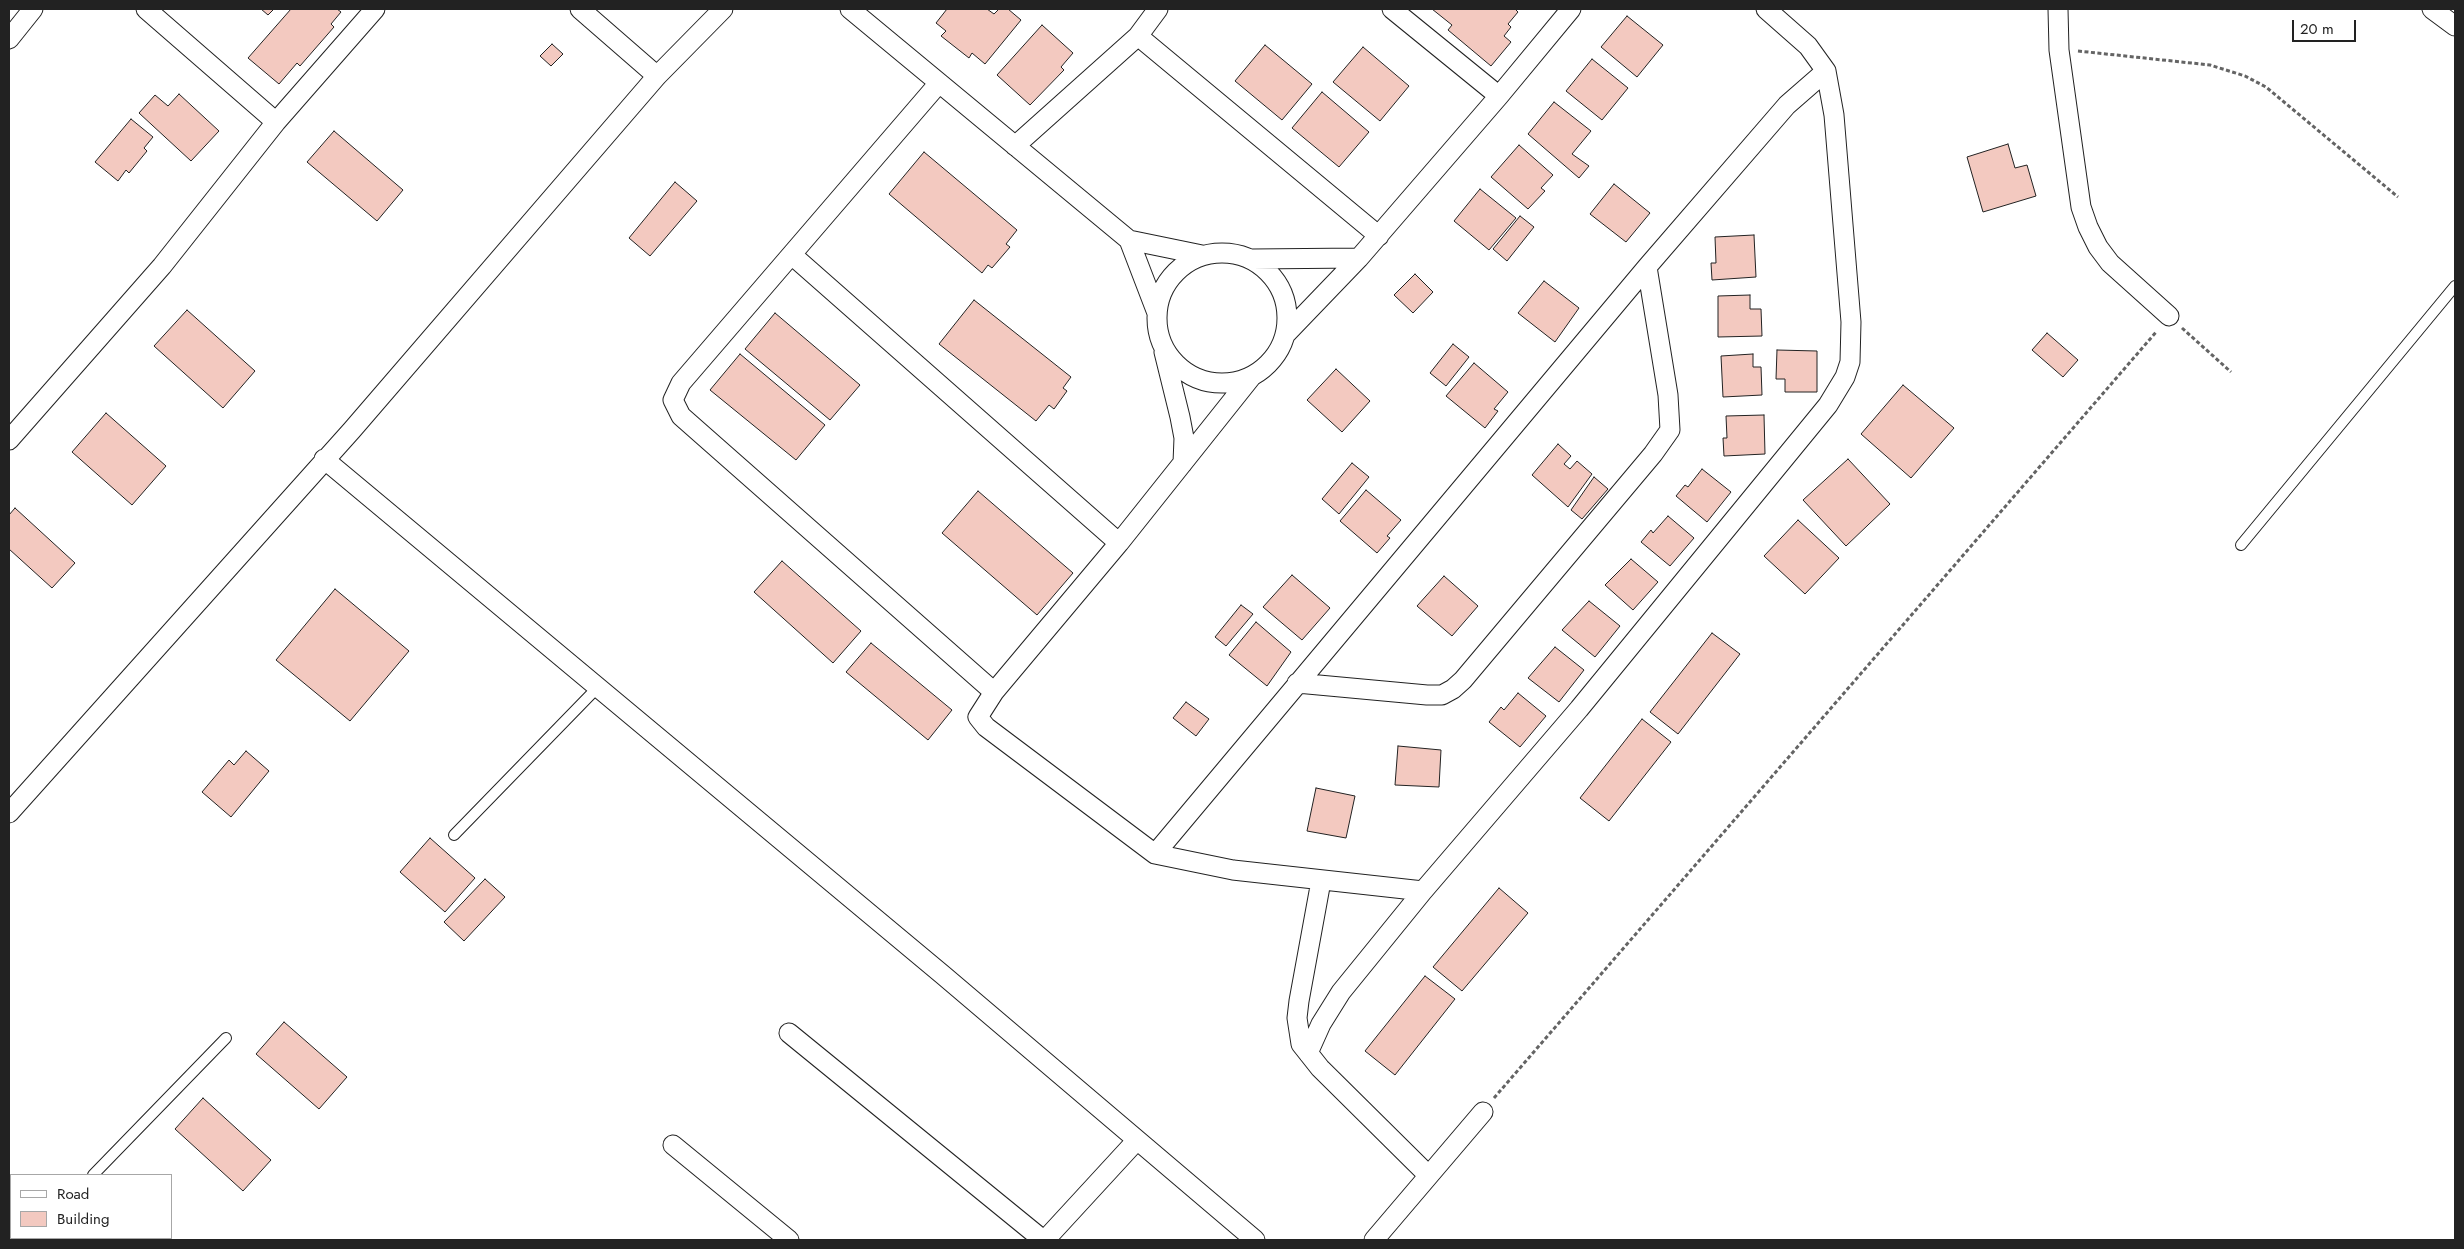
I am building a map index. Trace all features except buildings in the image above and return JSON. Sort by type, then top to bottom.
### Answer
[{"type":"street","points":[[9,39],[33,9]]},
{"type":"street","points":[[146,9],[276,122]]},
{"type":"street","points":[[9,440],[162,266],[276,122],[376,9]]},
{"type":"street","points":[[580,9],[657,76]]},
{"type":"street","points":[[9,813],[324,458],[657,76],[723,9]]},
{"type":"street","points":[[850,9],[1129,240],[1202,255]]},
{"type":"street","points":[[1015,146],[1138,36],[1158,9]]},
{"type":"street","points":[[1392,9],[1500,96]]},
{"type":"street","points":[[1285,335],[1379,236],[1500,96],[1570,9]]},
{"type":"street","points":[[1308,1053],[1321,1024],[1341,992],[1423,891],[1592,694],[1828,405],[1845,377],[1850,362],[1851,322],[1834,115],[1826,71],[1808,46],[1766,9]]},
{"type":"street","points":[[2058,9],[2059,50],[2081,207],[2088,227],[2098,247],[2110,263],[2169,316]]},
{"type":"street","points":[[2432,9],[2455,26]]},
{"type":"street","points":[[1138,36],[1379,236]]},
{"type":"street","points":[[1155,854],[1297,682],[1647,267],[1787,104],[1826,71]]},
{"type":"street","points":[[939,83],[681,383],[673,400],[681,416],[994,692]]},
{"type":"street","points":[[1129,240],[1157,312]]},
{"type":"street","points":[[1183,463],[1184,438],[1158,330],[1157,312],[1161,294],[1171,277],[1185,264],[1202,255],[1219,252],[1236,253],[1252,259],[1264,267],[1282,291],[1287,305],[1285,335],[1278,351],[1267,365],[1252,376],[1183,463],[1119,543],[994,692],[978,717],[981,723],[1155,854],[1233,870],[1423,891]]},
{"type":"street","points":[[792,255],[1119,543]]},
{"type":"street","points":[[1252,259],[1359,258]]},
{"type":"street","points":[[1297,682],[1411,695],[1442,695],[1454,689],[1476,665],[1670,430],[1668,395],[1647,267]]},
{"type":"street","points":[[1163,347],[1173,361],[1186,372],[1202,380],[1218,383],[1236,382],[1252,376]]},
{"type":"street","points":[[324,458],[1255,1240]]},
{"type":"street","points":[[1321,881],[1297,1018],[1302,1044],[1308,1053],[1428,1175]]},
{"type":"street","points":[[789,1033],[1044,1240],[1137,1140]]},
{"type":"street","points":[[1374,1240],[1483,1112]]},
{"type":"street","points":[[674,1145],[789,1240]]},
{"type":"lane","points":[[2241,545],[2455,286]]},
{"type":"lane","points":[[454,835],[598,687]]},
{"type":"lane","points":[[94,1174],[226,1038]]},
{"type":"path","points":[[2059,50],[2210,64],[2245,76],[2266,87],[2398,196]]},
{"type":"path","points":[[1483,1112],[2169,316],[2231,372]]}]
